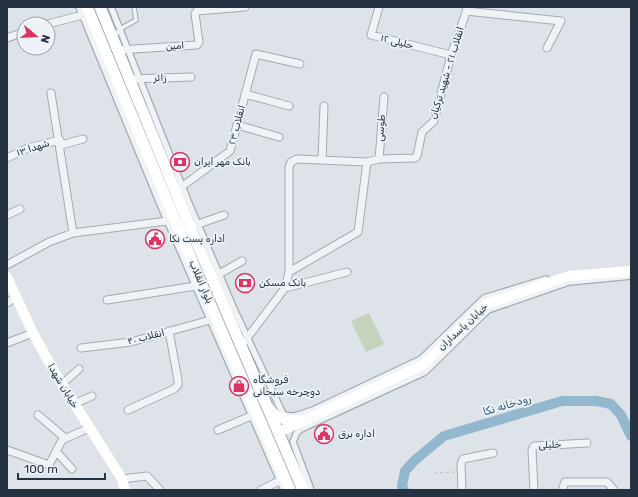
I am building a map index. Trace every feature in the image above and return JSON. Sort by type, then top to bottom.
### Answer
[{"type":"main road","name":"بلوار انقلاب","points":[[100,7],[117,33],[135,79],[144,113],[179,189],[244,342],[268,408],[303,490]]},
{"type":"main road","name":"بلوار انقلاب","points":[[86,12],[134,119],[171,220],[198,285],[255,415],[268,437],[283,480],[290,490]]},
{"type":"main road","points":[[134,119],[138,113],[144,113]]},
{"type":"main road","name":"خیابان پاسداران","points":[[279,432],[423,365],[486,304],[569,276],[631,271]]},
{"type":"main road","name":"خیابان شهدا","points":[[7,277],[33,333],[74,404],[122,479],[125,490]]},
{"type":"main road","points":[[268,408],[276,416],[286,420],[308,419]]},
{"type":"main road","points":[[268,437],[279,432]]},
{"type":"street","points":[[7,265],[49,242],[73,233],[171,220],[86,12],[79,7]]},
{"type":"street","points":[[111,7],[117,33]]},
{"type":"street","name":"امین","points":[[123,50],[197,45],[199,42],[195,14],[197,11],[245,7]]},
{"type":"street","name":"حلیلی ۱۲","points":[[379,7],[371,35],[451,55]]},
{"type":"street","points":[[467,9],[562,20],[547,48]]},
{"type":"street","name":"انقلاب ۲۱ - شهید ترکیان","points":[[289,272],[289,167],[292,162],[297,159],[367,162],[379,159],[415,158],[417,156],[422,132],[434,121],[451,55],[467,9]]},
{"type":"street","points":[[56,21],[86,12]]},
{"type":"street","name":"انقلاب ۲۳","points":[[179,189],[230,151],[256,54],[300,64]]},
{"type":"street","name":"زائر","points":[[135,79],[191,77]]},
{"type":"street","points":[[135,79],[179,189]]},
{"type":"street","points":[[51,93],[73,233]]},
{"type":"street","points":[[245,94],[289,106]]},
{"type":"street","name":"طوسی","points":[[379,159],[384,97]]},
{"type":"street","points":[[322,160],[324,106]]},
{"type":"street","points":[[237,125],[279,137]]},
{"type":"street","name":"شهدا ۱۳","points":[[7,158],[28,148],[83,139]]},
{"type":"street","points":[[367,162],[358,232],[289,272],[286,288],[244,342],[281,413],[290,416],[299,415],[421,359],[484,298],[567,272],[631,267]]},
{"type":"street","points":[[7,215],[20,208]]},
{"type":"street","points":[[194,225],[224,215]]},
{"type":"street","points":[[216,276],[242,261]]},
{"type":"street","points":[[286,288],[347,272]]},
{"type":"street","points":[[311,490],[293,442],[297,432],[425,372],[488,310],[569,282],[631,276]]},
{"type":"street","points":[[107,300],[198,285],[210,320],[255,415],[283,480],[284,490]]},
{"type":"street","points":[[7,303],[16,297]]},
{"type":"street","name":"انقلاب ۴۰","points":[[81,348],[131,342],[210,320]]},
{"type":"street","points":[[128,410],[174,389],[178,385],[169,332]]},
{"type":"street","points":[[7,343],[33,333]]},
{"type":"street","points":[[62,384],[80,369]]},
{"type":"street","points":[[74,404],[92,396]]},
{"type":"street","points":[[38,415],[65,438]]},
{"type":"street","points":[[218,430],[255,415]]},
{"type":"street","points":[[7,450],[49,465],[62,440],[89,428]]},
{"type":"street","name":"خلیلی","points":[[534,490],[532,450],[534,446],[587,443]]},
{"type":"street","points":[[56,451],[72,469]]},
{"type":"street","points":[[462,490],[461,472],[463,459],[493,452]]},
{"type":"street","points":[[122,479],[147,476],[160,490]]},
{"type":"street","points":[[261,490],[283,480]]},
{"type":"street","points":[[562,490],[565,482],[607,482],[614,490]]},
{"type":"lane","points":[[117,33],[136,20],[134,7]]},
{"type":"path","points":[[434,473],[461,472]]},
{"type":"green space","points":[[369,313],[384,344],[366,352],[351,321]]},
{"type":"waterway","name":"رودخانه نکا","points":[[404,490],[402,486],[405,471],[415,460],[444,436],[562,401],[596,401],[611,404],[621,415],[631,436]]},
{"type":"place","name":"بانک مهر ایران","points":[[180,162]]},
{"type":"place","name":"اداره پست نکا","points":[[155,239]]},
{"type":"place","name":"بانک مسکن","points":[[245,283]]},
{"type":"place","name":"فروشگاه دوچرخه سبحانی","points":[[239,386]]},
{"type":"place","name":"اداره برق","points":[[324,434]]}]
